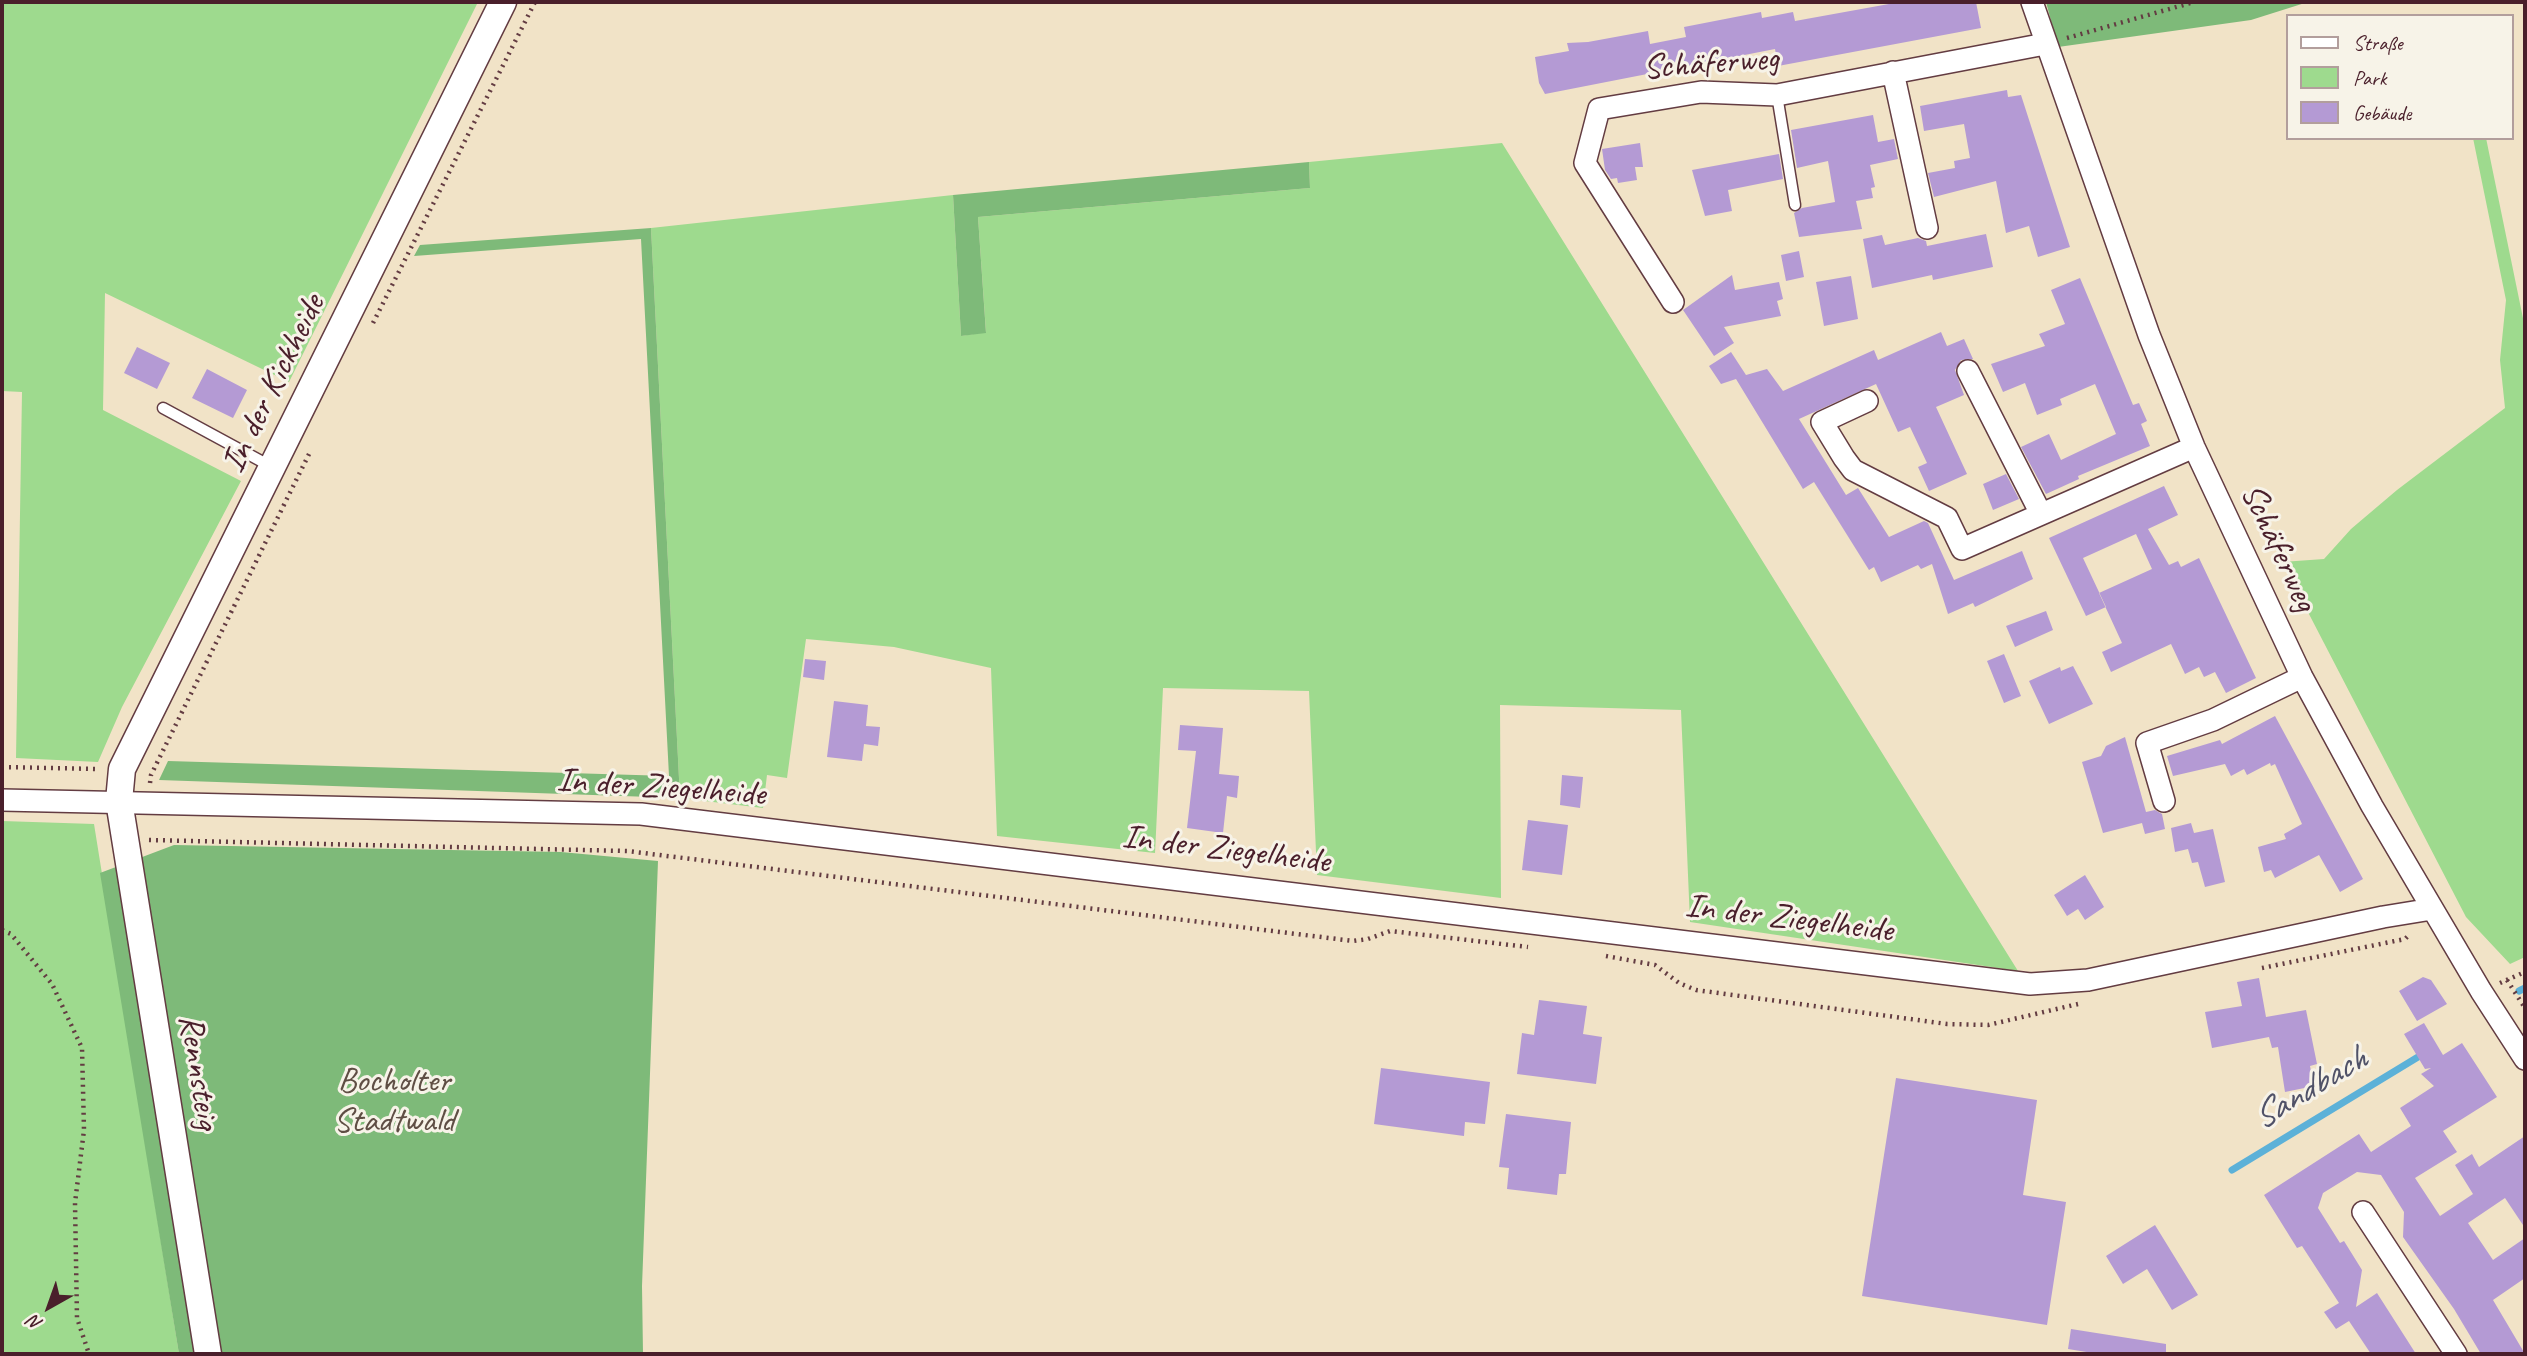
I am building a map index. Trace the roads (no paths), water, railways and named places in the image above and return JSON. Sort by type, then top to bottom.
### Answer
[{"type":"street","name":"In der Kickheide","points":[[119,802],[121,769],[503,2]]},
{"type":"street","name":"Schäferweg","points":[[2032,2],[2149,335],[2194,447],[2302,677],[2432,909]]},
{"type":"street","name":"Schäferweg","points":[[1673,302],[1585,163],[1599,109],[1701,92],[1777,94],[2045,44]]},
{"type":"street","points":[[1893,72],[1927,228]]},
{"type":"street","points":[[1968,371],[2040,512]]},
{"type":"street","points":[[1867,401],[1822,422],[1844,458],[1853,470],[1947,518],[1962,549],[2040,512],[2194,447]]},
{"type":"street","points":[[2164,802],[2147,743],[2213,720],[2302,677]]},
{"type":"street","name":"In der Ziegelheide","points":[[2,800],[642,814],[2030,984],[2088,981],[2383,917],[2432,909]]},
{"type":"street","name":"Rennsteig","points":[[119,802],[208,1354]]},
{"type":"street","points":[[2432,909],[2525,1059]]},
{"type":"street","points":[[2363,1212],[2456,1354]]},
{"type":"lane","points":[[1777,94],[1795,205]]},
{"type":"lane","points":[[163,408],[271,467]]},
{"type":"waterway","name":"Sandbach","points":[[2519,991],[2525,988]]},
{"type":"waterway","name":"Sandbach","points":[[2232,1170],[2418,1057]]},
{"type":"park label","name":"Bocholter Stadtwald","points":[[394,1102]]}]
